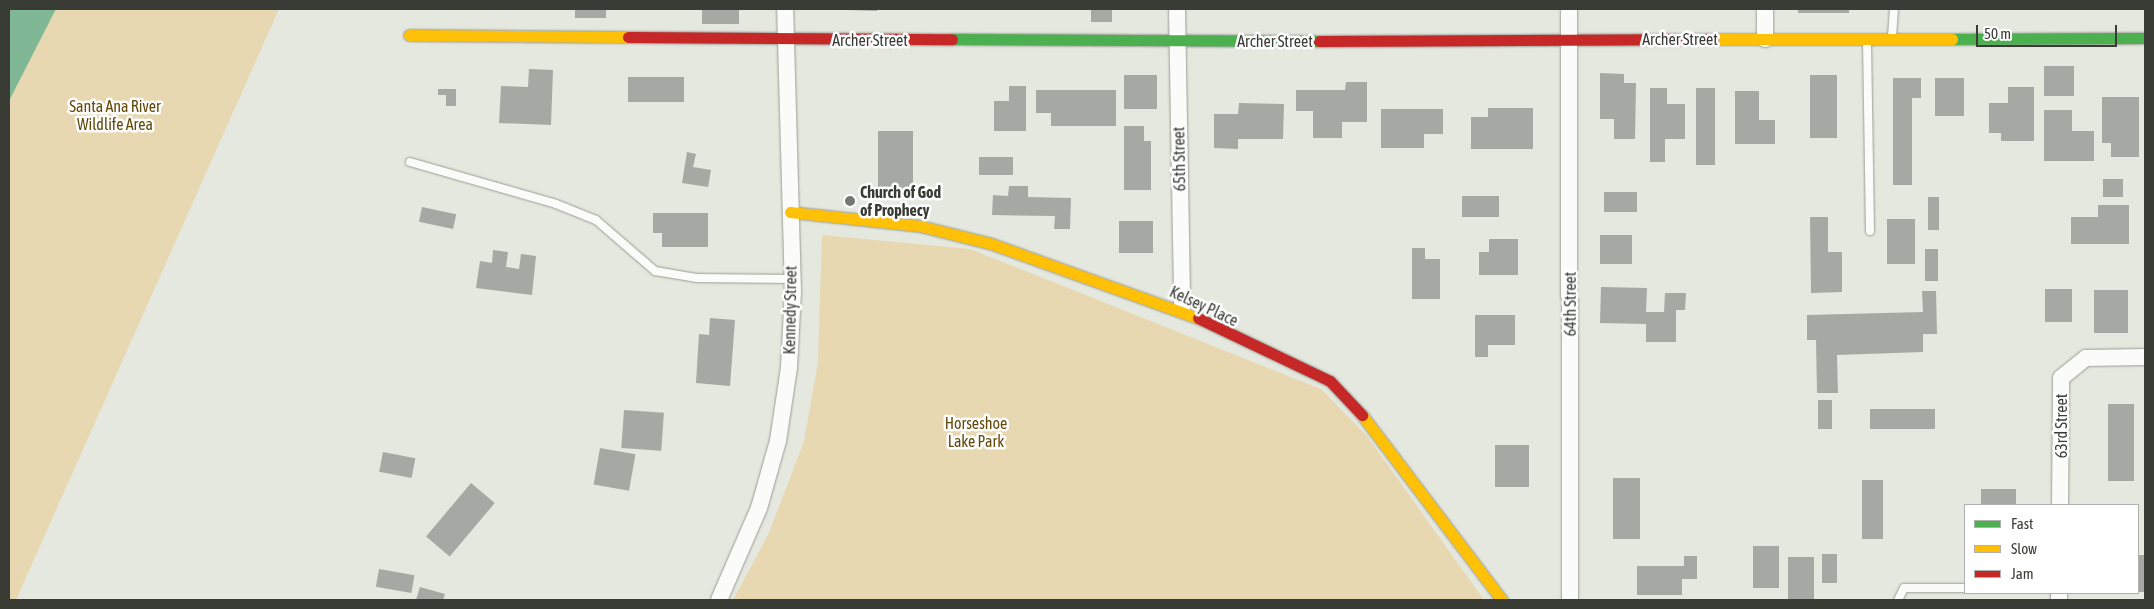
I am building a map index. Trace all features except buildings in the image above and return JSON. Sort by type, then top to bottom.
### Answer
[{"type":"street","name":"Kennedy Street","points":[[719,600],[759,508],[778,442],[789,367],[792,279],[785,9]]},
{"type":"street","name":"65th Street","points":[[1177,9],[1182,310]]},
{"type":"street","name":"64th Street","points":[[1569,9],[1570,600]]},
{"type":"street","points":[[1765,9],[1766,39]]},
{"type":"street","name":"Archer Street","points":[[409,35],[785,40],[1177,41],[2145,38]]},
{"type":"street","name":"Kelsey Place","points":[[790,212],[920,226],[992,244],[1063,271],[1182,310],[1330,382],[1366,419],[1470,554],[1502,600]]},
{"type":"street","name":"63rd Street","points":[[2060,504],[2061,378],[2086,358],[2145,357]]},
{"type":"lane","points":[[1892,39],[1894,9]]},
{"type":"lane","points":[[1867,39],[1870,231]]},
{"type":"lane","points":[[410,162],[556,204],[596,220],[655,271],[697,278],[792,279]]},
{"type":"lane","points":[[1898,600],[1904,588],[1964,588]]},
{"type":"green space","name":"Santa Ana River Wildlife Area","points":[[9,9],[279,9],[16,600],[9,600]]},
{"type":"green space","name":"Horseshoe Lake Park","points":[[822,235],[970,249],[1321,389],[1367,436],[1484,600],[733,600],[769,533],[804,441],[818,362]]},
{"type":"shaded area","points":[[9,9],[56,9],[9,101]]},
{"type":"traffic: fast","points":[[1952,39],[2145,38]]},
{"type":"traffic: fast","points":[[952,39],[1319,41]]},
{"type":"traffic: slow","points":[[409,35],[628,37]]},
{"type":"traffic: slow","points":[[1713,39],[1952,39]]},
{"type":"traffic: slow","points":[[790,212],[920,226],[992,244],[1198,318]]},
{"type":"traffic: slow","points":[[1362,415],[1502,600]]},
{"type":"traffic: jam","points":[[628,37],[952,39]]},
{"type":"traffic: jam","points":[[1319,41],[1713,39]]},
{"type":"traffic: jam","points":[[1198,318],[1330,381],[1362,415]]},
{"type":"place","name":"Church of God of Prophecy","points":[[850,201]]}]
